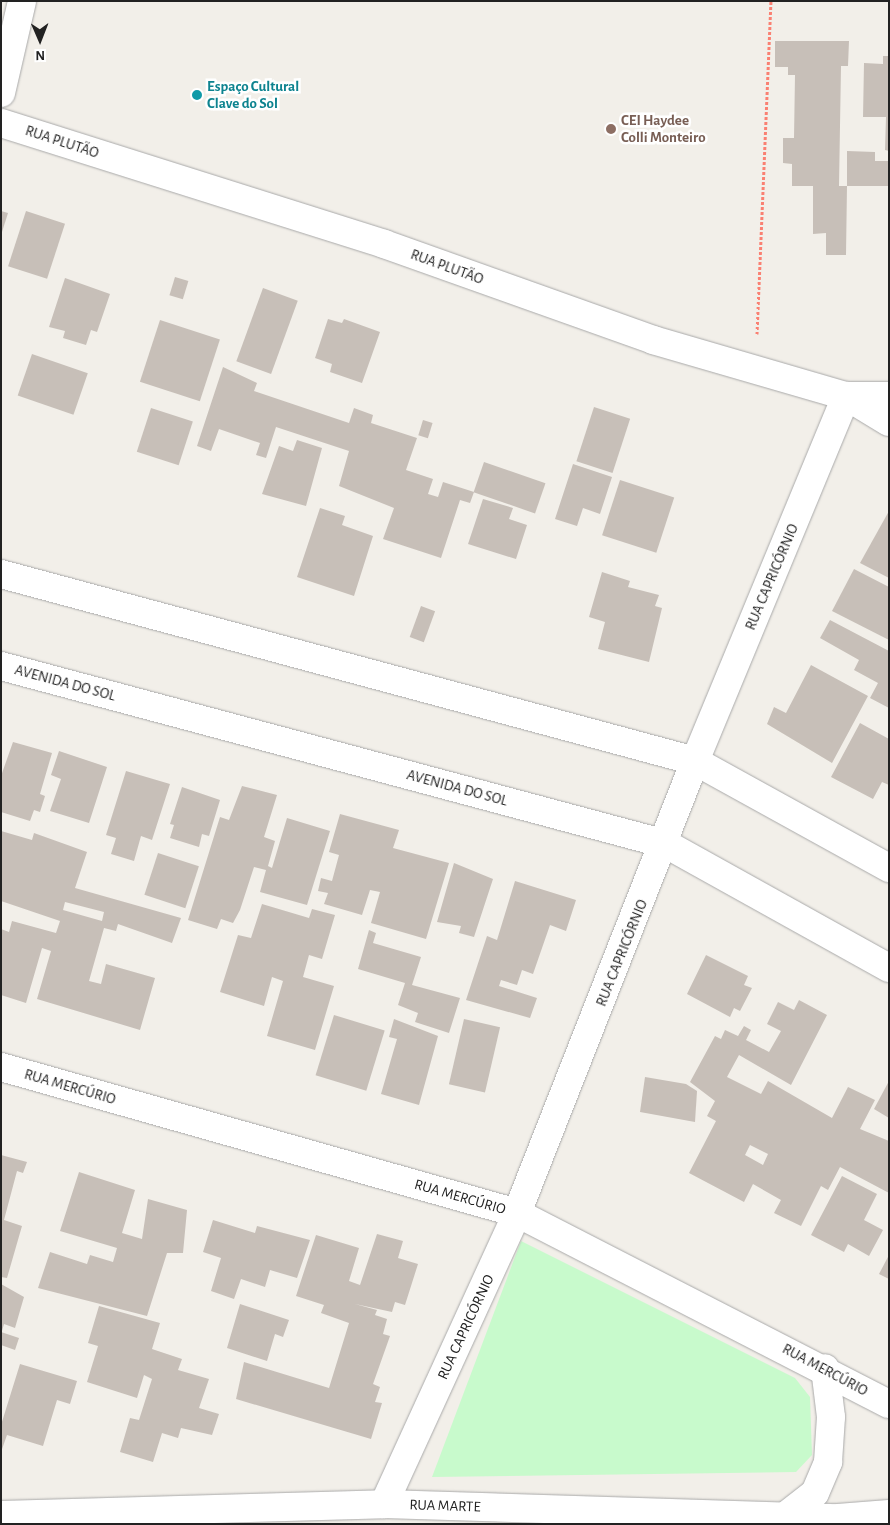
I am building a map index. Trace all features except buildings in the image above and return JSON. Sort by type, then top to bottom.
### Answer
[{"type":"street","points":[[1,93],[22,1]]},
{"type":"street","name":"RUA PLUTÃO","points":[[1,123],[384,244],[755,372],[846,396],[889,422]]},
{"type":"street","points":[[846,396],[889,396]]},
{"type":"street","name":"RUA CAPRICÓRNIO","points":[[384,1504],[517,1213],[666,844],[695,761],[846,396]]},
{"type":"street","points":[[1,574],[695,761],[889,868]]},
{"type":"street","name":"AVENIDA DO SOL","points":[[1,666],[666,844],[889,968]]},
{"type":"street","name":"RUA MERCÚRIO","points":[[1,1067],[517,1213],[825,1368],[889,1404]]},
{"type":"street","points":[[784,1516],[815,1493],[828,1462],[831,1417],[825,1368]]},
{"type":"street","name":"RUA MARTE","points":[[1,1515],[66,1519],[384,1504],[784,1516],[889,1514]]},
{"type":"path","points":[[755,372],[771,1]]},
{"type":"green space","points":[[521,1241],[795,1378],[810,1397],[812,1455],[796,1472],[432,1477]]},
{"type":"place","name":"Espaço Cultural Clave do Sol","points":[[197,95]]},
{"type":"place","name":"CEI Haydee Colli Monteiro","points":[[611,129]]}]
